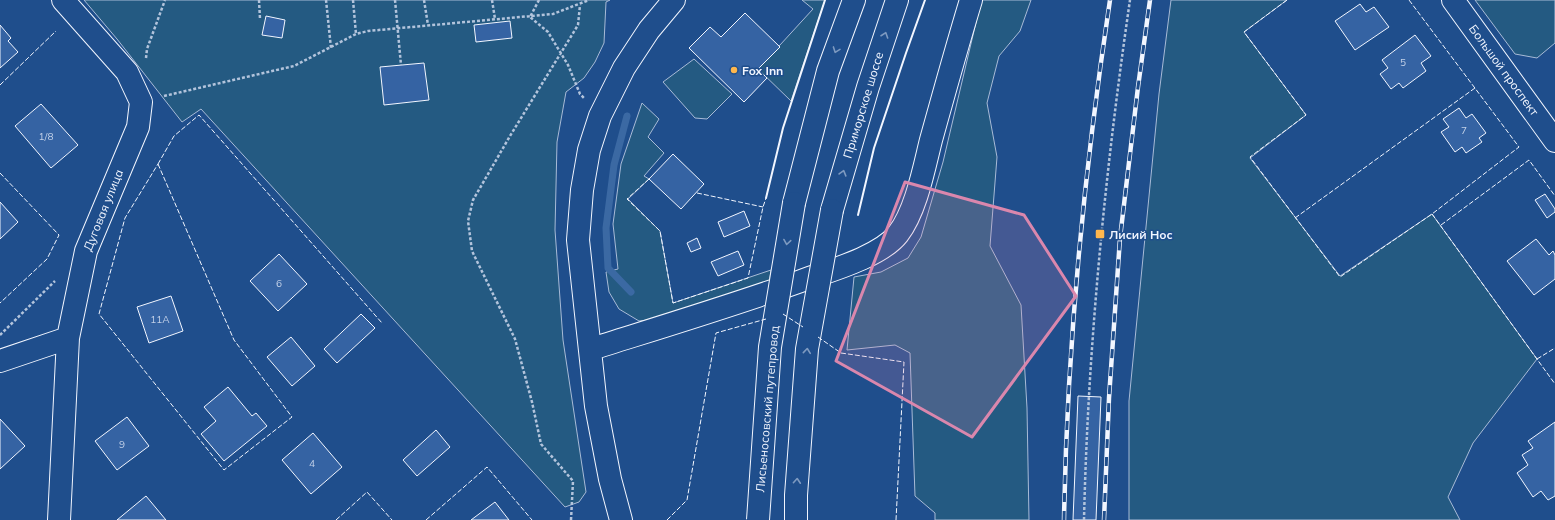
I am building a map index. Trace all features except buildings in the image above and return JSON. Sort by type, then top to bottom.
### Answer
[{"type":"street","points":[[63,0],[127,72],[141,102]]},
{"type":"street","points":[[621,520],[610,479],[598,413],[590,349],[578,240],[582,190],[589,150],[600,116],[624,68],[649,30],[674,0]]},
{"type":"street","name":"Лисьеносовский путепровод","points":[[758,520],[770,346],[794,203],[828,71],[854,0]]},
{"type":"street","name":"Приморское шоссе","points":[[796,520],[796,494],[807,349],[832,210],[868,87],[897,0]]},
{"type":"street","points":[[590,349],[742,302],[854,262],[884,246],[898,234],[908,216],[917,192],[971,0]]},
{"type":"street","name":"Большой проспект","points":[[1453,0],[1555,141]]},
{"type":"street","name":"Дуговая улица","points":[[59,520],[68,338],[86,251],[138,127],[141,102]]},
{"type":"street","points":[[0,361],[68,338]]},
{"type":"path","points":[[145,64],[146,49],[165,0]]},
{"type":"path","points":[[259,0],[260,19]]},
{"type":"path","points":[[326,0],[331,48]]},
{"type":"path","points":[[353,0],[356,34]]},
{"type":"path","points":[[396,0],[401,65]]},
{"type":"path","points":[[424,0],[428,25]]},
{"type":"path","points":[[492,0],[494,19]]},
{"type":"path","points":[[530,17],[539,0]]},
{"type":"path","points":[[141,102],[294,66],[356,34],[368,31],[554,14],[580,5],[589,0]]},
{"type":"path","points":[[1084,520],[1089,392],[1100,234],[1130,0]]},
{"type":"path","points":[[570,520],[573,480],[541,444],[532,402],[515,339],[472,251],[468,222],[473,200],[510,136],[578,25],[580,5]]},
{"type":"path","points":[[530,17],[548,32],[568,65],[580,94],[600,116]]},
{"type":"path","points":[[0,335],[59,277]]},
{"type":"highlighted area","points":[[905,182],[1024,215],[1076,296],[972,437],[836,361]]},
{"type":"shaded area","points":[[84,0],[610,0],[606,2],[604,43],[595,62],[584,78],[566,92],[557,142],[555,230],[563,340],[586,492],[579,502],[565,507],[201,109],[182,122],[117,39]]},
{"type":"shaded area","points":[[802,0],[825,0],[791,101],[758,69],[813,9]]},
{"type":"shaded area","points":[[982,0],[1031,0],[1020,31],[999,56],[987,103],[997,157],[990,246],[1021,305],[1027,408],[1029,520],[935,520],[935,513],[915,496],[910,353],[895,345],[847,350],[854,277],[881,272],[908,258],[921,237],[943,162]]},
{"type":"shaded area","points":[[1171,0],[1287,0],[1244,32],[1306,115],[1250,158],[1340,276],[1432,214],[1537,359],[1473,443],[1448,497],[1460,520],[1129,520],[1129,401],[1159,94]]},
{"type":"shaded area","points":[[1475,0],[1555,0],[1555,43],[1537,58],[1515,54]]},
{"type":"shaded area","points":[[694,59],[732,94],[707,119],[695,118],[663,82]]},
{"type":"shaded area","points":[[642,103],[659,119],[648,137],[664,153],[644,176],[649,179],[628,199],[660,231],[673,303],[771,270],[769,283],[658,319],[639,321],[619,309],[609,292],[606,272],[618,269],[613,224],[621,164]]},
{"type":"waterway","points":[[627,116],[614,165],[606,228],[608,268],[631,292]]},
{"type":"railway","points":[[1064,520],[1069,390],[1078,259],[1092,129],[1110,0]]},
{"type":"railway","points":[[1104,520],[1109,398],[1120,238],[1150,0]]},
{"type":"fence","points":[[1287,0],[1244,32],[1306,115],[1250,157],[1340,277],[1432,214],[1519,147],[1409,0]]},
{"type":"fence","points":[[0,85],[56,31]]},
{"type":"fence","points":[[1295,218],[1475,88]]},
{"type":"fence","points":[[158,164],[174,136],[199,115],[382,323]]},
{"type":"fence","points":[[1441,225],[1529,160],[1555,196]]},
{"type":"fence","points":[[158,164],[234,340],[292,417],[224,470],[99,314],[125,218],[158,164]]},
{"type":"fence","points":[[0,173],[59,235],[47,259],[0,303]]},
{"type":"fence","points":[[649,179],[627,199],[660,231],[673,303],[748,278],[766,198]]},
{"type":"fence","points":[[697,193],[763,207]]},
{"type":"fence","points":[[1432,214],[1555,384]]},
{"type":"fence","points":[[783,314],[803,327]]},
{"type":"fence","points":[[667,520],[687,500],[716,333],[766,319]]},
{"type":"fence","points":[[818,337],[841,353],[904,362],[896,520]]},
{"type":"fence","points":[[1537,359],[1555,348]]},
{"type":"fence","points":[[426,520],[487,467],[532,520]]},
{"type":"fence","points":[[336,520],[367,492],[392,520]]},
{"type":"wall","points":[[766,198],[783,128],[825,0]]},
{"type":"wall","points":[[858,215],[874,148],[925,0]]},
{"type":"place","name":"Fox Inn","points":[[734,70]]},
{"type":"place","name":"Лисий Нос","points":[[1100,234]]}]
